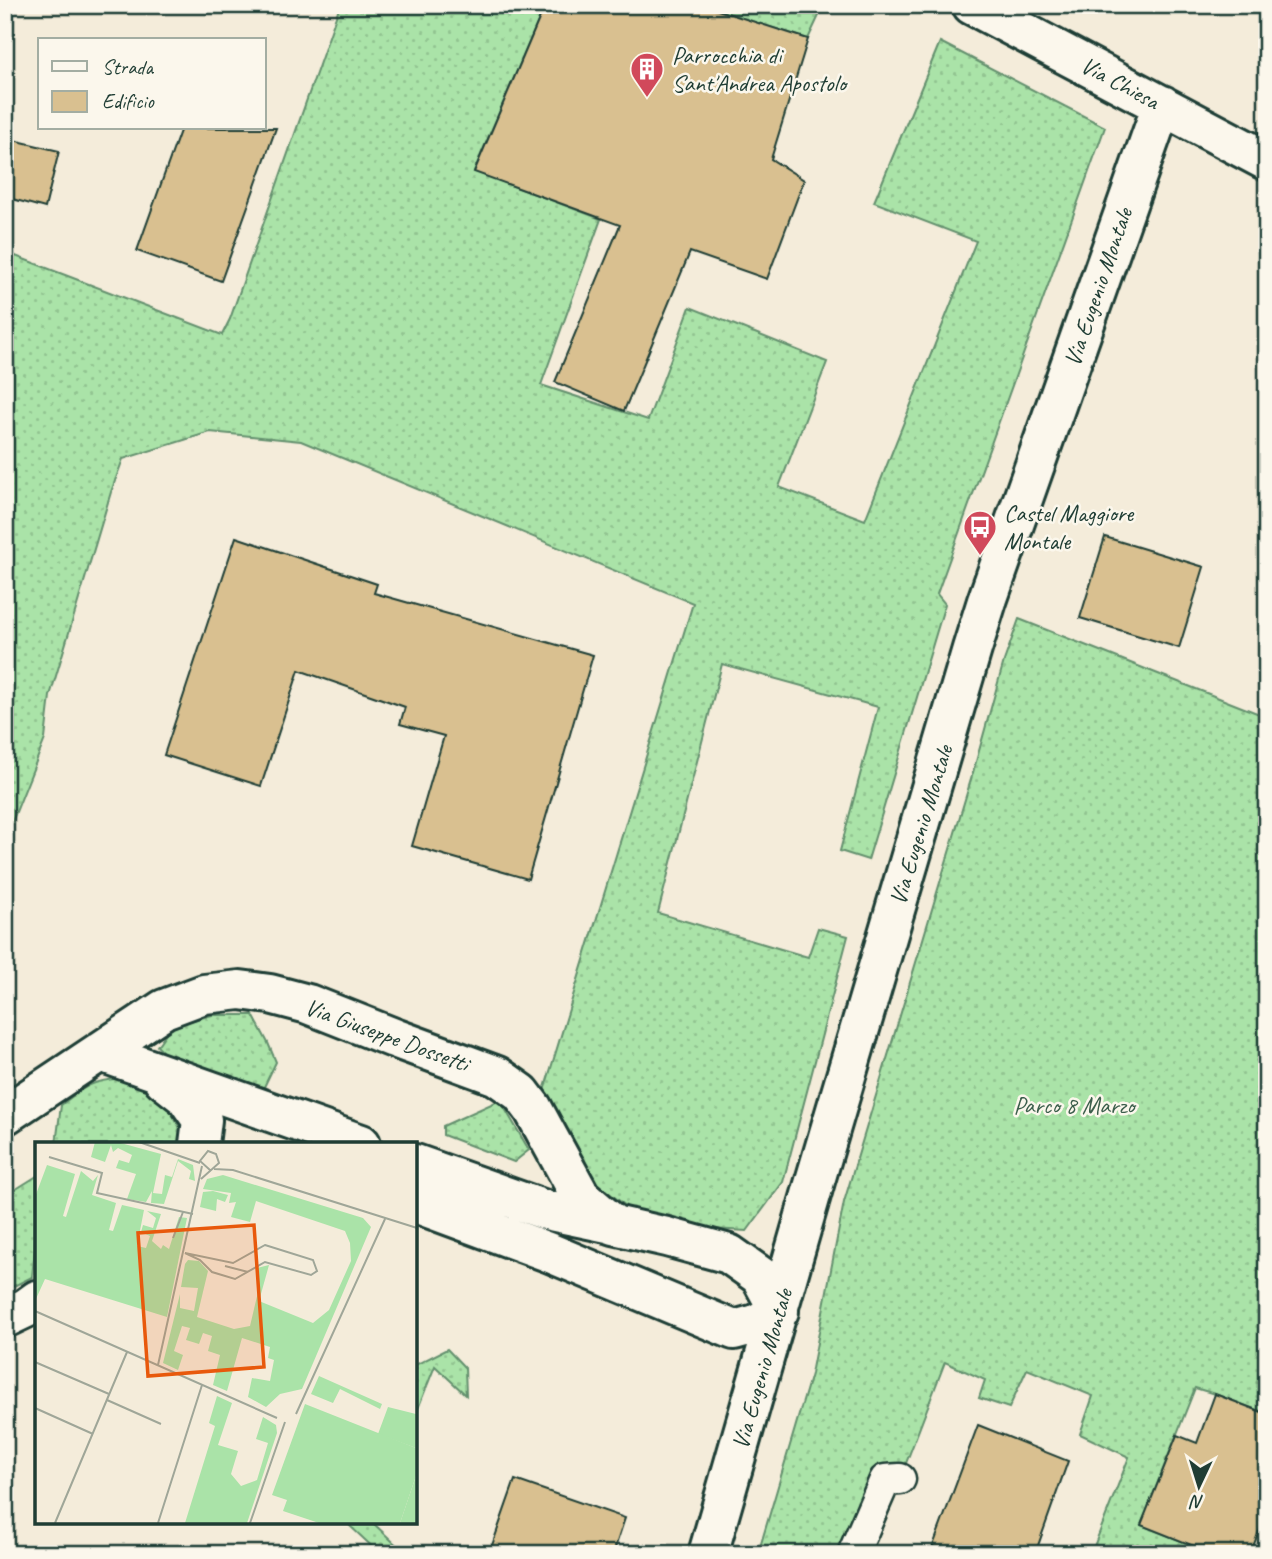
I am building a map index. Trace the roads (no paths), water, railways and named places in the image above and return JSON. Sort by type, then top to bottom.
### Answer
[{"type":"street","name":"Via Chiesa","points":[[972,5],[1267,161]]},
{"type":"street","name":"Via Eugenio Montale","points":[[708,1554],[972,649],[1162,105]]},
{"type":"street","name":"Via Giuseppe Dossetti","points":[[5,1115],[164,1009],[204,994],[240,990],[257,992],[308,1004],[497,1076],[521,1093],[533,1109],[581,1197],[614,1224]]},
{"type":"street","points":[[101,1052],[355,1142]]},
{"type":"street","points":[[153,1071],[186,1097],[202,1121],[199,1142]]},
{"type":"street","name":"Via Giuseppe Dossetti","points":[[416,1164],[545,1210],[614,1224],[729,1254],[760,1276],[779,1311]]},
{"type":"street","points":[[416,1203],[548,1251],[734,1329],[755,1324],[779,1311]]},
{"type":"street","points":[[5,1318],[35,1301]]},
{"type":"lane","points":[[853,1554],[885,1480],[900,1479]]},
{"type":"place","name":"Parrocchia di Sant'Andrea Apostolo","points":[[647,99]]},
{"type":"place","name":"Castel Maggiore Montale","points":[[980,557]]},
{"type":"park label","name":"Parco 8 Marzo","points":[[1074,1105]]}]
